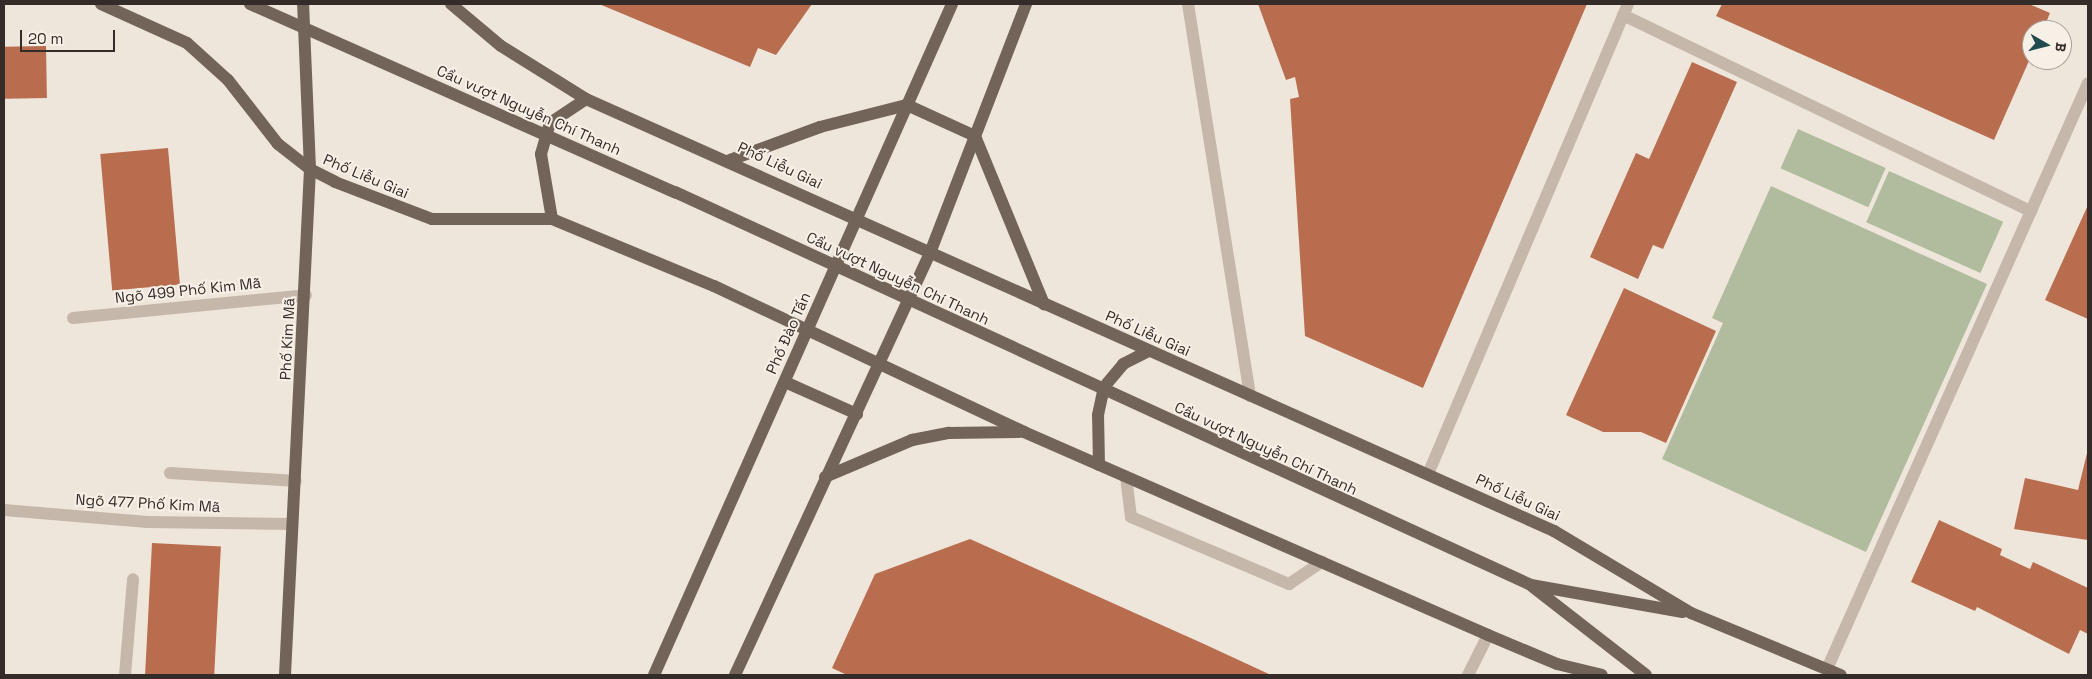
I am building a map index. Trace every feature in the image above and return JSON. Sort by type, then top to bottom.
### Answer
[{"type":"main road","name":"Phố Liễu Giai","points":[[101,4],[187,43],[228,80],[278,144],[310,170],[432,219],[552,219],[714,286],[806,332],[1024,432],[1488,635],[1557,664],[1602,675]]},
{"type":"main road","name":"Cầu vượt Nguyễn Chí Thanh","points":[[250,4],[675,192],[1531,585],[1646,675]]},
{"type":"main road","name":"Phố Kim Mã","points":[[285,675],[306,295],[310,170],[303,4]]},
{"type":"main road","name":"Phố Liễu Giai","points":[[451,4],[501,46],[586,98],[730,160],[930,253],[1554,531],[1691,613],[1842,675]]},
{"type":"main road","name":"Phố Đào Tấn","points":[[654,675],[952,4]]},
{"type":"main road","points":[[735,675],[930,253],[1026,4]]},
{"type":"main road","points":[[552,219],[541,154],[550,123],[586,98]]},
{"type":"main road","points":[[730,160],[820,127],[907,104],[975,136],[1044,304]]},
{"type":"main road","points":[[1099,465],[1098,414],[1104,387],[1124,364],[1149,351]]},
{"type":"main road","points":[[785,382],[857,414]]},
{"type":"main road","points":[[825,477],[912,440],[949,433],[1024,432]]},
{"type":"main road","name":"Cầu vượt Nguyễn Chí Thanh","points":[[1531,585],[1691,613]]},
{"type":"lane","points":[[1188,4],[1250,396]]},
{"type":"lane","points":[[1428,474],[1626,9],[2031,211]]},
{"type":"lane","points":[[1828,669],[2088,83]]},
{"type":"lane","name":"Ngõ 499 Phố Kim Mã","points":[[73,318],[306,295]]},
{"type":"lane","points":[[170,473],[296,481]]},
{"type":"lane","points":[[1126,477],[1131,517],[1289,584],[1322,562]]},
{"type":"lane","name":"Ngõ 477 Phố Kim Mã","points":[[4,510],[148,522],[292,524]]},
{"type":"lane","points":[[125,675],[133,579]]},
{"type":"lane","points":[[1468,675],[1488,635]]},
{"type":"green space","points":[[1798,129],[1886,168],[1868,207],[1781,168]]},
{"type":"green space","points":[[1889,171],[2003,222],[1980,273],[1866,222]]},
{"type":"green space","points":[[1771,186],[1987,284],[1866,552],[1662,459],[1723,323],[1712,318]]},
{"type":"building","points":[[599,4],[812,4],[776,55],[758,48],[750,67]]},
{"type":"building","points":[[1258,4],[1587,4],[1423,388],[1305,336],[1290,99],[1299,97],[1295,77],[1286,80]]},
{"type":"building","points":[[1722,4],[2029,4],[2050,13],[2047,20],[2022,20],[2022,70],[2025,70],[1994,140],[1716,16]]},
{"type":"building","points":[[46,46],[47,98],[5,99],[4,47]]},
{"type":"building","points":[[1692,62],[1737,82],[1663,249],[1653,245],[1638,279],[1590,257],[1636,153],[1649,159]]},
{"type":"building","points":[[168,148],[180,284],[112,290],[100,154]]},
{"type":"building","points":[[2088,205],[2088,319],[2045,300]]},
{"type":"building","points":[[1624,288],[1716,331],[1666,443],[1641,432],[1603,432],[1566,415]]},
{"type":"building","points":[[2088,449],[2088,540],[2014,529],[2025,478],[2078,490]]},
{"type":"building","points":[[1939,520],[2002,549],[2000,555],[2030,569],[2033,562],[2088,588],[2088,634],[2080,630],[2069,654],[1977,607],[1975,611],[1911,582]]},
{"type":"building","points":[[970,539],[1271,675],[847,675],[832,668],[875,574]]},
{"type":"building","points":[[152,543],[221,547],[214,675],[145,675]]}]
